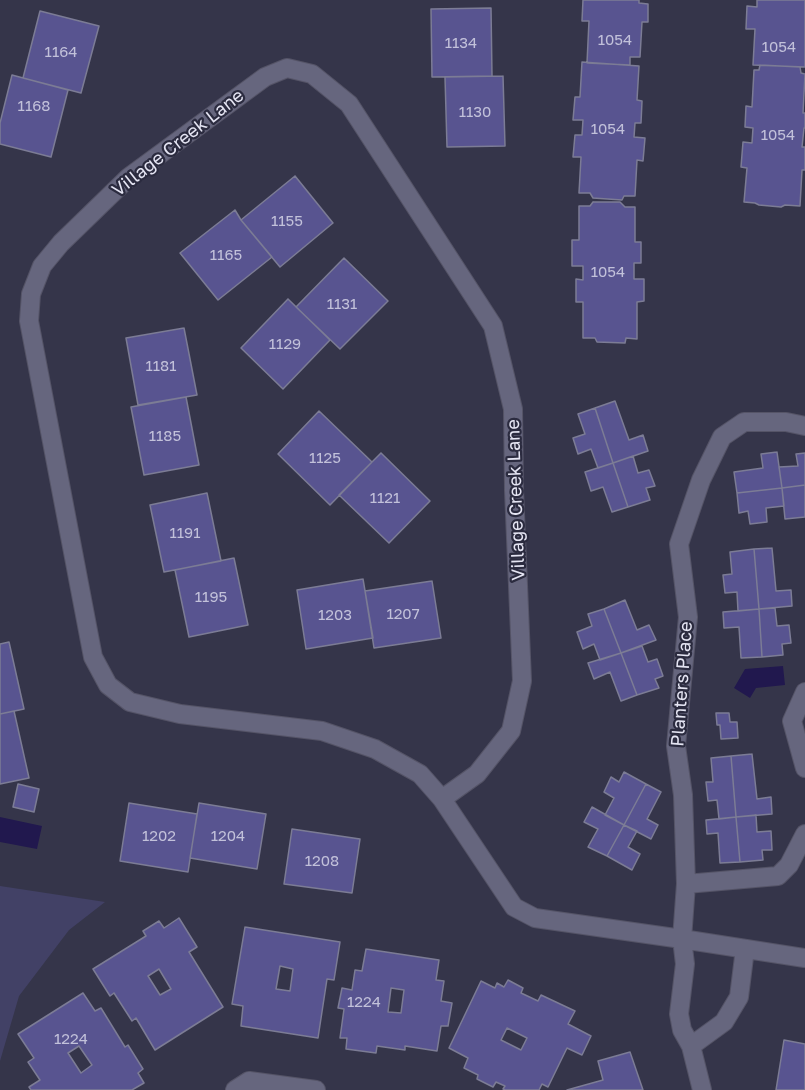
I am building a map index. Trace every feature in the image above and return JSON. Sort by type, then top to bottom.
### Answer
[{"type":"street","name":"Village Creek Lane","points":[[442,799],[477,774],[511,731],[522,681],[513,409],[493,326],[349,104],[312,74],[287,68],[265,76],[129,177],[61,243],[42,266],[31,294],[28,321],[93,657],[108,685],[130,702],[180,714],[322,731],[375,749],[420,774],[442,799],[514,907],[535,918],[805,958]]},
{"type":"street","name":"Planters Place","points":[[702,1090],[691,1046],[682,1030],[679,1014],[685,964],[682,939],[686,884],[683,795],[676,746],[688,617],[679,544],[701,480],[722,437],[744,422],[786,422],[805,426]]},
{"type":"street","points":[[805,692],[792,720],[805,768]]},
{"type":"street","points":[[686,884],[778,876],[789,865],[805,834]]},
{"type":"street","points":[[691,1046],[724,1022],[739,997],[745,949]]},
{"type":"street","points":[[235,1090],[249,1081],[316,1090]]},
{"type":"shaded area","points":[[783,666],[785,685],[756,688],[750,698],[734,688],[745,669]]},
{"type":"shaded area","points":[[0,817],[42,826],[37,849],[0,842]]},
{"type":"shaded area","points":[[0,886],[105,902],[69,930],[19,996],[0,1061]]},
{"type":"building","points":[[583,0],[639,0],[639,3],[648,4],[648,22],[642,22],[640,57],[630,57],[630,65],[587,63],[589,21],[582,21]]},
{"type":"building","points":[[757,0],[805,0],[805,67],[753,65],[755,29],[746,29],[747,6],[757,7]]},
{"type":"building","points":[[491,8],[492,76],[432,77],[431,9]]},
{"type":"building","points":[[40,11],[99,26],[81,93],[23,78]]},
{"type":"building","points":[[582,62],[639,66],[637,100],[642,101],[641,123],[635,123],[634,137],[645,138],[643,161],[637,160],[635,196],[624,196],[622,200],[593,198],[590,193],[579,193],[581,157],[573,157],[575,135],[582,135],[583,120],[573,120],[575,97],[580,97]]},
{"type":"building","points":[[760,65],[800,67],[801,73],[805,74],[803,113],[805,113],[805,128],[802,147],[805,147],[805,170],[802,170],[800,206],[781,207],[744,202],[747,168],[741,167],[743,142],[752,143],[753,128],[745,127],[746,106],[752,107],[754,70],[759,70]]},
{"type":"building","points":[[12,75],[68,90],[51,157],[0,144],[0,123]]},
{"type":"building","points":[[503,76],[505,146],[447,147],[445,77]]},
{"type":"building","points":[[295,176],[333,223],[280,267],[241,220]]},
{"type":"building","points":[[593,202],[620,202],[625,207],[635,207],[635,242],[641,242],[641,263],[634,263],[634,279],[644,279],[644,301],[637,302],[637,339],[626,338],[625,343],[597,342],[595,338],[583,338],[583,302],[576,302],[576,279],[583,280],[583,266],[572,266],[572,240],[579,240],[579,206],[590,206]]},
{"type":"building","points":[[235,210],[272,257],[218,300],[180,253]]},
{"type":"building","points":[[344,258],[388,301],[340,349],[296,307]]},
{"type":"building","points":[[288,299],[330,340],[283,389],[241,348]]},
{"type":"building","points":[[184,328],[197,395],[138,405],[126,338]]},
{"type":"building","points":[[186,397],[199,465],[144,475],[131,407]]},
{"type":"building","points":[[615,401],[629,440],[643,435],[648,451],[613,463],[595,408]]},
{"type":"building","points":[[595,408],[613,463],[598,468],[591,449],[578,454],[573,438],[585,434],[578,414]]},
{"type":"building","points":[[319,411],[372,462],[330,505],[278,454]]},
{"type":"building","points":[[777,452],[782,488],[737,493],[734,472],[763,468],[761,454]]},
{"type":"building","points":[[381,453],[430,501],[389,543],[339,495]]},
{"type":"building","points":[[805,453],[805,485],[782,488],[779,467],[798,466],[796,454]]},
{"type":"building","points":[[633,456],[638,473],[649,470],[655,486],[646,488],[650,500],[628,507],[613,463]]},
{"type":"building","points":[[613,463],[628,507],[612,512],[603,487],[591,491],[585,472]]},
{"type":"building","points":[[805,485],[805,517],[785,519],[782,488]]},
{"type":"building","points":[[782,488],[784,506],[766,508],[767,522],[750,524],[748,511],[739,513],[737,493]]},
{"type":"building","points":[[207,493],[221,561],[164,572],[150,505]]},
{"type":"building","points":[[772,548],[776,591],[791,590],[792,606],[759,609],[754,549]]},
{"type":"building","points":[[754,549],[759,609],[738,611],[737,592],[725,593],[723,575],[732,574],[730,552]]},
{"type":"building","points":[[234,558],[248,625],[189,637],[175,570]]},
{"type":"building","points":[[363,579],[373,638],[306,649],[297,590]]},
{"type":"building","points":[[432,581],[441,638],[374,648],[365,591]]},
{"type":"building","points":[[625,600],[637,630],[649,625],[656,640],[621,653],[604,609]]},
{"type":"building","points":[[775,608],[777,626],[789,625],[791,643],[782,644],[783,655],[762,657],[759,609]]},
{"type":"building","points":[[604,609],[621,653],[600,660],[594,644],[583,649],[577,632],[592,626],[588,614]]},
{"type":"building","points":[[759,609],[762,657],[741,658],[739,627],[724,628],[723,612]]},
{"type":"building","points":[[9,642],[24,709],[0,714],[0,644]]},
{"type":"building","points":[[642,646],[648,662],[657,659],[663,676],[655,679],[659,688],[637,695],[621,653]]},
{"type":"building","points":[[621,653],[637,695],[621,701],[610,672],[594,679],[588,663]]},
{"type":"building","points":[[14,711],[29,778],[0,784],[0,714]]},
{"type":"building","points":[[716,713],[729,713],[730,722],[737,722],[738,738],[721,739]]},
{"type":"building","points":[[752,754],[757,799],[771,797],[772,814],[736,817],[731,756]]},
{"type":"building","points":[[731,756],[736,817],[719,819],[717,800],[708,801],[706,782],[713,782],[711,758]]},
{"type":"building","points":[[624,772],[646,784],[624,825],[605,815],[614,798],[604,792],[611,777],[619,782]]},
{"type":"building","points":[[18,784],[39,789],[34,812],[13,807]]},
{"type":"building","points":[[646,784],[661,792],[647,819],[658,825],[651,839],[624,825]]},
{"type":"building","points":[[129,803],[197,814],[188,872],[120,861]]},
{"type":"building","points":[[199,803],[266,814],[257,869],[190,858]]},
{"type":"building","points":[[592,807],[624,825],[607,856],[588,847],[598,829],[584,822]]},
{"type":"building","points":[[756,815],[757,832],[771,831],[772,850],[762,850],[763,860],[740,862],[736,817]]},
{"type":"building","points":[[736,817],[740,862],[720,863],[718,833],[707,834],[706,820]]},
{"type":"building","points":[[624,825],[637,831],[628,847],[640,854],[632,870],[607,856]]},
{"type":"building","points":[[292,829],[360,839],[352,893],[284,884]]},
{"type":"building","points":[[179,918],[197,947],[189,952],[223,1007],[155,1050],[136,1018],[132,1021],[114,993],[110,996],[93,969],[146,936],[143,931],[159,921],[164,928]],"holes":[[[159,969],[171,989],[160,995],[148,976]]]},
{"type":"building","points":[[245,927],[340,942],[334,980],[327,979],[318,1038],[241,1026],[243,1006],[232,1004]],"holes":[[[280,966],[293,969],[290,991],[276,989]]]},
{"type":"building","points":[[366,949],[439,960],[436,980],[444,981],[441,1001],[452,1003],[448,1026],[441,1026],[437,1051],[405,1046],[405,1050],[377,1046],[376,1053],[346,1049],[347,1038],[340,1038],[344,1009],[338,1008],[342,988],[352,990],[355,970],[362,971]],"holes":[[[391,988],[404,990],[401,1013],[388,1012]]]},
{"type":"building","points":[[508,980],[523,988],[521,993],[538,1001],[541,995],[575,1011],[568,1024],[591,1036],[582,1055],[567,1048],[548,1087],[542,1084],[539,1090],[505,1090],[503,1089],[505,1086],[496,1082],[493,1087],[477,1079],[478,1075],[464,1068],[468,1058],[449,1048],[481,981],[495,988],[497,983],[504,987]],"holes":[[[507,1028],[527,1038],[521,1050],[501,1040]]]},
{"type":"building","points":[[83,993],[95,1011],[101,1008],[125,1047],[128,1045],[143,1069],[138,1073],[144,1083],[132,1090],[31,1090],[29,1087],[40,1080],[28,1062],[34,1058],[18,1034]],"holes":[[[79,1046],[92,1065],[81,1073],[68,1053]]]},
{"type":"building","points":[[784,1040],[805,1044],[805,1090],[776,1090]]},
{"type":"building","points":[[630,1052],[643,1090],[567,1090],[603,1080],[598,1061]]}]
